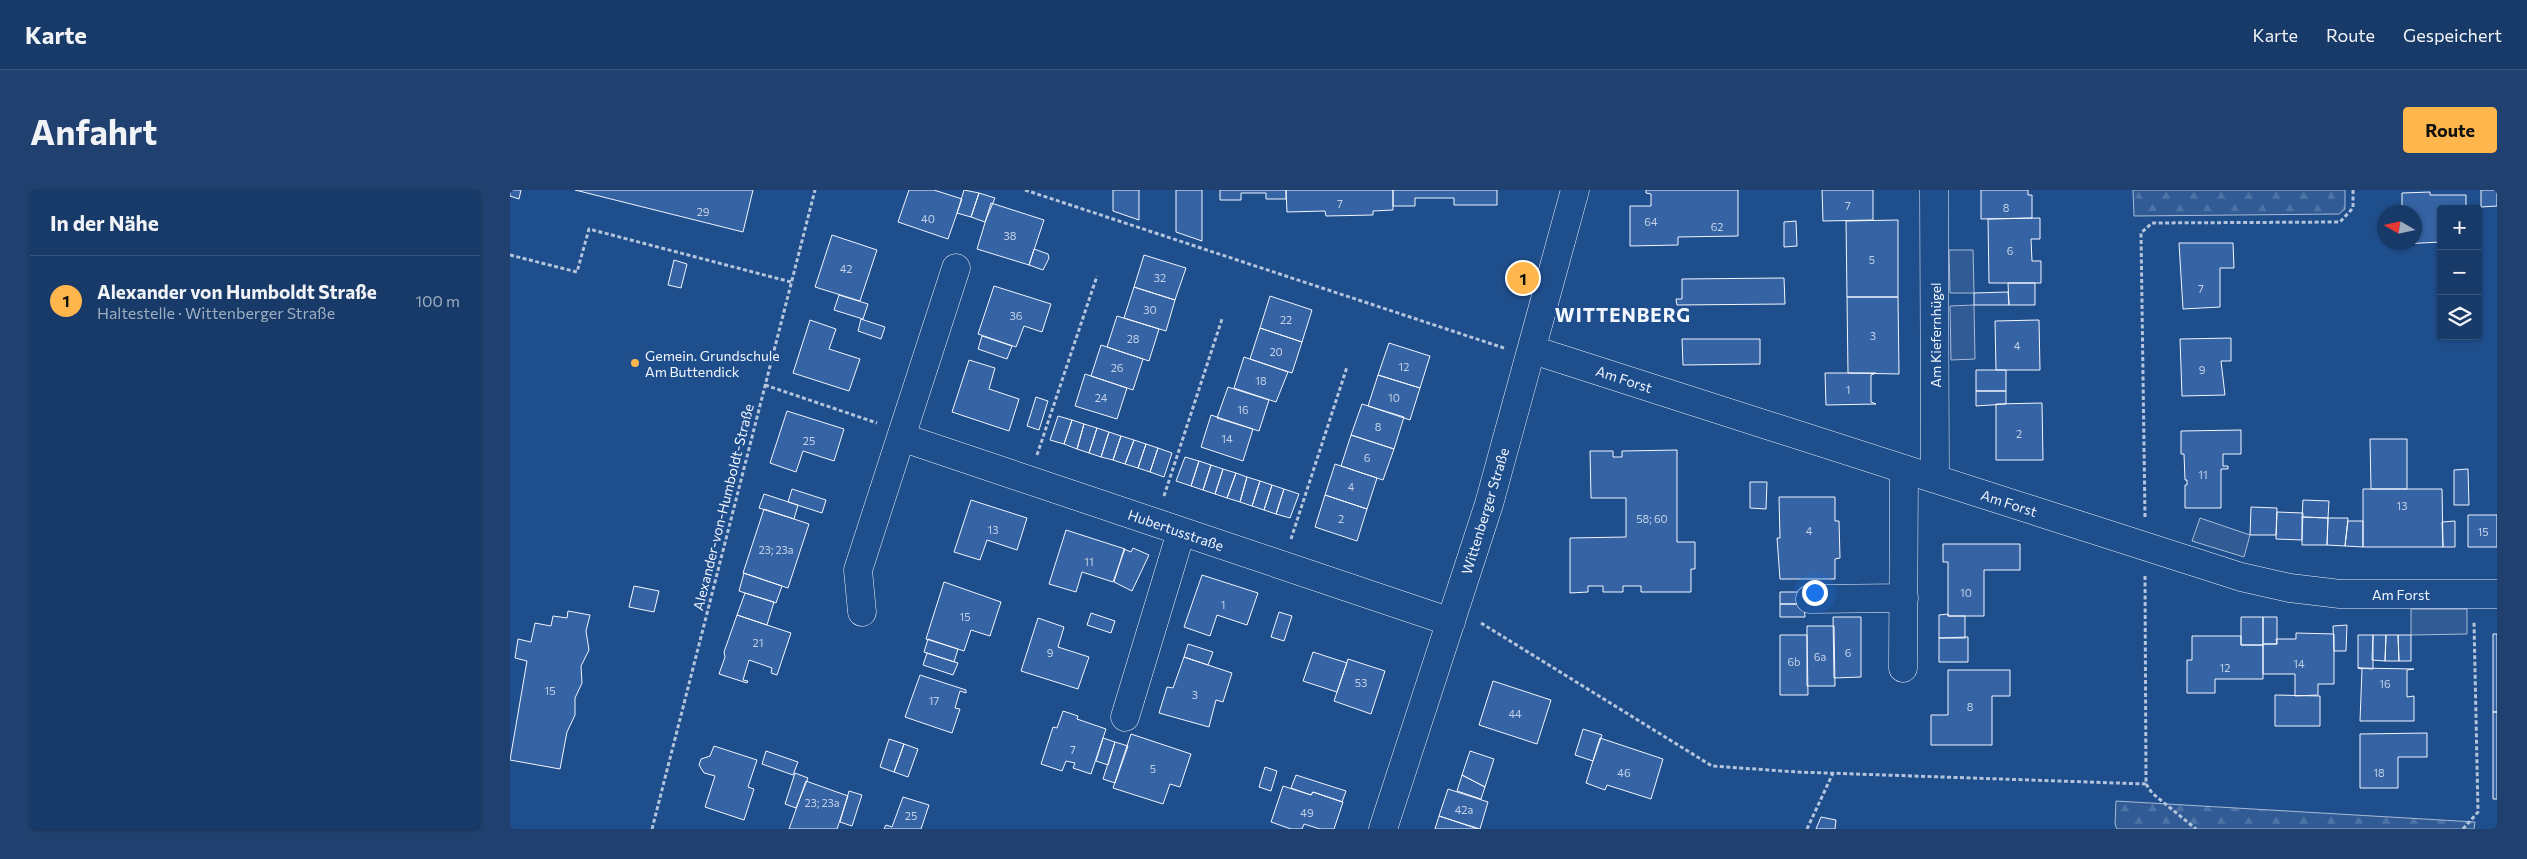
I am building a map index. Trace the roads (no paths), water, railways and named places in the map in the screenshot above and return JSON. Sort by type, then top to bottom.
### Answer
[{"type":"street","name":"Wittenberger Straße","points":[[1383,829],[1489,504],[1575,190]]},
{"type":"street","name":"Am Kiefernhügel","points":[[1934,190],[1935,479]]},
{"type":"street","points":[[862,612],[858,570],[956,268]]},
{"type":"street","name":"Am Forst","points":[[1531,354],[1904,469],[2241,577],[2290,588],[2340,594],[2485,594]]},
{"type":"street","name":"Hubertusstraße","points":[[901,437],[1028,482],[1283,566],[1453,615]]},
{"type":"street","points":[[1903,668],[1904,469]]},
{"type":"street","points":[[1125,716],[1181,532]]},
{"type":"street","points":[[1810,599],[1904,598]]},
{"type":"place","name":"Alexander von Humboldt Straße","points":[[1523,278]]},
{"type":"place","name":"Gemein. Grundschule Am Buttendick","points":[[635,363]]},
{"type":"district","name":"WITTENBERG","points":[[1623,314]]}]
